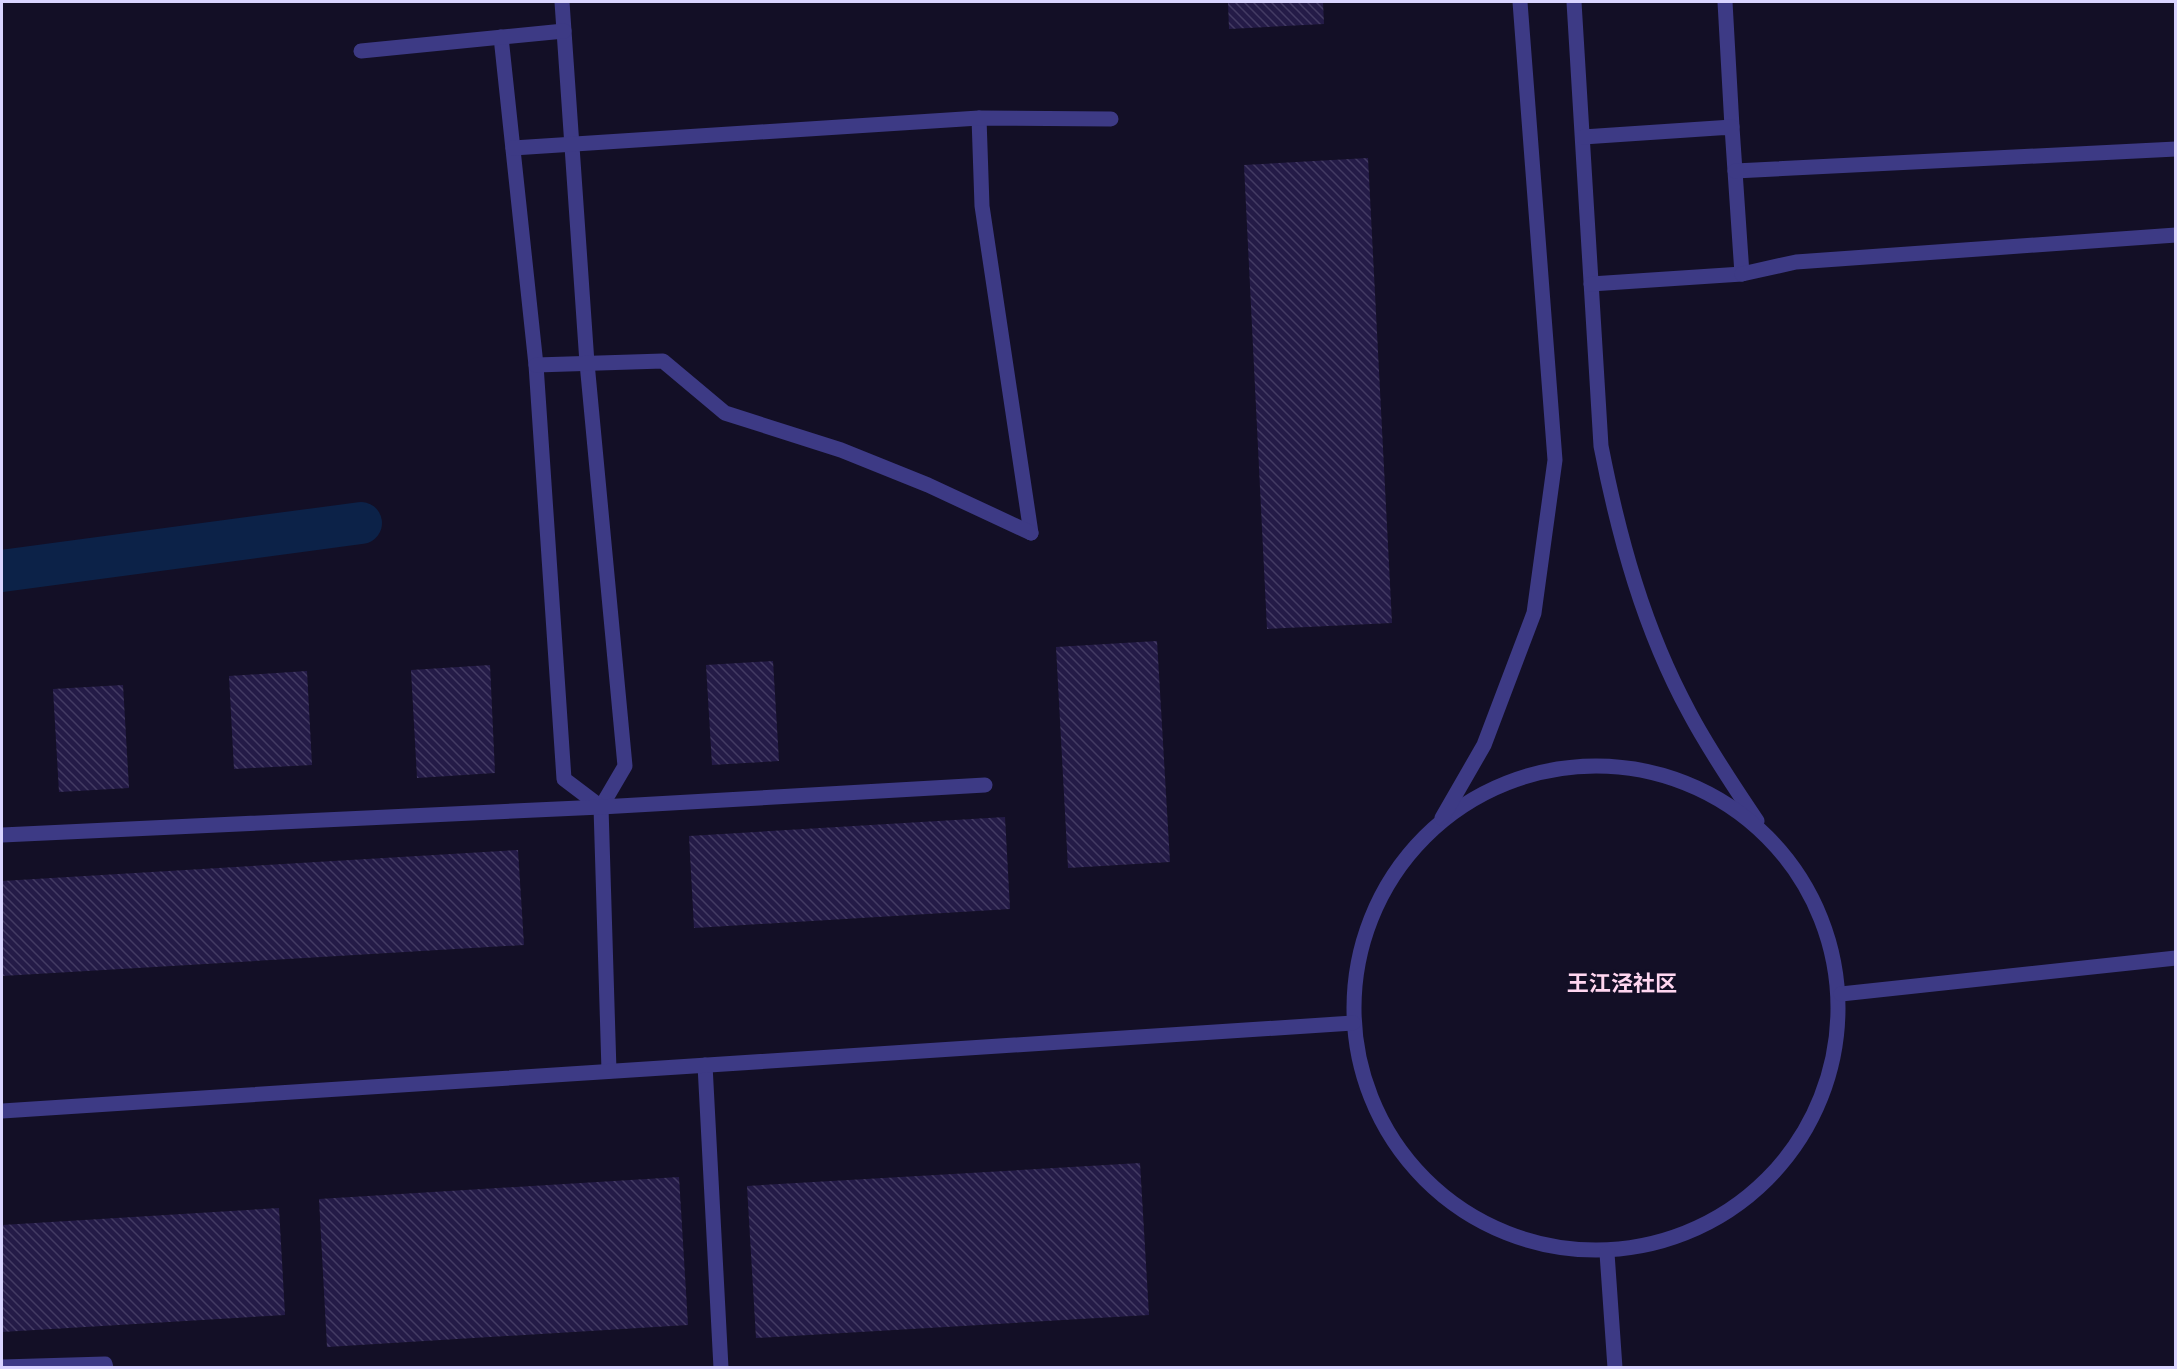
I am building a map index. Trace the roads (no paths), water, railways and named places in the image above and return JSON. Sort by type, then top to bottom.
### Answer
[{"type":"street","points":[[562,2],[587,363],[626,766],[601,807],[609,1071]]},
{"type":"street","points":[[1520,2],[1555,460],[1534,613],[1484,745],[1441,820],[1391,877],[1360,947],[1353,1023],[1365,1085],[1393,1142],[1433,1190],[1485,1226],[1545,1247],[1607,1253],[1701,1230],[1778,1172],[1827,1090],[1840,994],[1817,901],[1758,824],[1721,768],[1688,710],[1659,649],[1634,583],[1615,515],[1601,446],[1574,2]]},
{"type":"street","points":[[1725,2],[1742,274]]},
{"type":"street","points":[[361,51],[564,31]]},
{"type":"street","points":[[501,37],[536,365],[564,779],[601,807]]},
{"type":"street","points":[[513,148],[979,118],[1111,119]]},
{"type":"street","points":[[536,365],[663,361],[725,413],[841,450],[928,485],[1030,533],[982,206],[979,118]]},
{"type":"street","points":[[1583,137],[1732,127]]},
{"type":"street","points":[[1735,171],[2175,149]]},
{"type":"street","points":[[1591,285],[1742,274],[1796,262],[2175,235]]},
{"type":"street","points":[[1441,820],[1505,781],[1579,764],[1675,775],[1758,824]]},
{"type":"street","points":[[2,835],[601,807],[985,785]]},
{"type":"street","points":[[1840,994],[2175,958]]},
{"type":"street","points":[[2,1111],[1353,1023]]},
{"type":"street","points":[[705,1065],[721,1368]]},
{"type":"street","points":[[1607,1253],[1615,1368]]},
{"type":"street","points":[[2,1367],[105,1364],[106,1368]]},
{"type":"waterway","points":[[2,571],[361,523]]},
{"type":"district","name":"王江泾社区","points":[[1622,983]]}]
